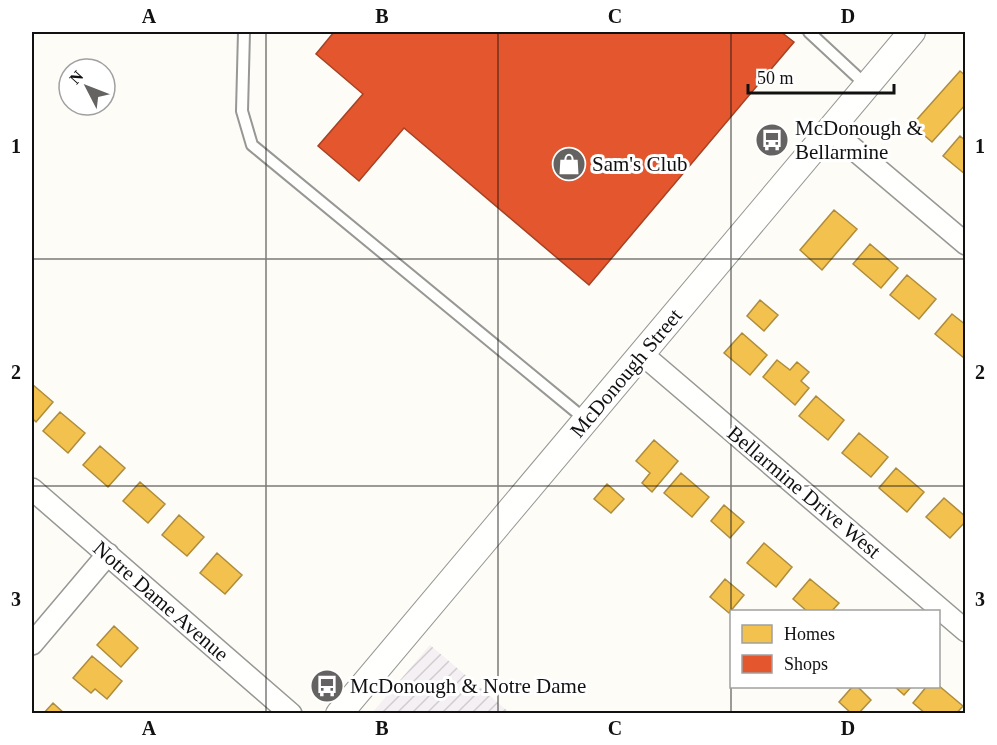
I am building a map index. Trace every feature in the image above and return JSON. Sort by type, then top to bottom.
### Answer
[{"type":"street","name":"McDonough Street","points":[[339,714],[912,32]]},
{"type":"street","points":[[830,129],[966,244]]},
{"type":"street","name":"Bellarmine Drive West","points":[[642,354],[966,630]]},
{"type":"street","name":"Notre Dame Avenue","points":[[32,489],[291,714]]},
{"type":"street","points":[[32,644],[108,554]]},
{"type":"lane","points":[[244,32],[242,111],[252,145],[586,420]]},
{"type":"lane","points":[[809,32],[866,85]]},
{"type":"shaded area","points":[[430,645],[510,713],[372,713]]},
{"type":"building: Homes","points":[[960,71],[966,76],[966,104],[932,142],[912,125]]},
{"type":"building: Homes","points":[[960,136],[966,141],[966,175],[943,156]]},
{"type":"building: Homes","points":[[834,210],[857,229],[822,270],[800,250]]},
{"type":"building: Homes","points":[[870,244],[898,268],[881,288],[853,264]]},
{"type":"building: Homes","points":[[907,275],[936,299],[919,319],[890,295]]},
{"type":"building: Homes","points":[[760,300],[778,315],[764,331],[747,316]]},
{"type":"building: Homes","points":[[952,314],[966,325],[966,356],[964,358],[935,334]]},
{"type":"building: Homes","points":[[742,333],[767,355],[750,375],[724,353]]},
{"type":"building: Homes","points":[[777,360],[790,370],[797,362],[809,372],[801,381],[809,388],[795,405],[763,377]]},
{"type":"building: Homes","points":[[32,384],[53,402],[36,422],[32,418]]},
{"type":"building: Homes","points":[[816,396],[844,420],[828,440],[799,416]]},
{"type":"building: Homes","points":[[60,412],[85,433],[68,453],[43,431]]},
{"type":"building: Homes","points":[[859,433],[888,457],[871,477],[842,453]]},
{"type":"building: Homes","points":[[654,440],[678,461],[652,492],[642,483],[650,473],[636,461]]},
{"type":"building: Homes","points":[[100,446],[125,468],[108,487],[83,465]]},
{"type":"building: Homes","points":[[896,468],[924,492],[907,512],[879,488]]},
{"type":"building: Homes","points":[[681,473],[709,497],[692,517],[664,493]]},
{"type":"building: Homes","points":[[140,482],[165,504],[148,523],[123,501]]},
{"type":"building: Homes","points":[[607,484],[624,499],[611,513],[594,499]]},
{"type":"building: Homes","points":[[944,498],[966,517],[966,521],[950,538],[926,517]]},
{"type":"building: Homes","points":[[724,505],[744,522],[730,538],[711,521]]},
{"type":"building: Homes","points":[[179,515],[204,537],[187,556],[162,535]]},
{"type":"building: Homes","points":[[764,543],[792,567],[776,587],[747,563]]},
{"type":"building: Homes","points":[[217,553],[242,575],[225,594],[200,573]]},
{"type":"building: Homes","points":[[725,579],[744,595],[729,613],[710,597]]},
{"type":"building: Homes","points":[[810,579],[839,603],[833,610],[806,610],[793,599]]},
{"type":"building: Homes","points":[[114,626],[138,648],[121,667],[97,645]]},
{"type":"building: Homes","points":[[92,656],[122,681],[107,699],[95,689],[91,693],[73,678]]},
{"type":"building: Homes","points":[[940,687],[963,706],[956,714],[926,714],[913,703],[925,688]]},
{"type":"building: Homes","points":[[851,688],[859,688],[871,700],[858,714],[852,714],[839,702]]},
{"type":"building: Homes","points":[[896,688],[910,688],[904,695]]},
{"type":"building: Homes","points":[[53,703],[65,714],[43,714]]},
{"type":"building: Shops","name":"Sam's Club","points":[[334,32],[781,32],[794,42],[589,285],[404,128],[359,181],[318,146],[363,94],[316,54]]},
{"type":"place","name":"McDonough & Bellarmine","points":[[772,140]]},
{"type":"place","name":"Sam's Club","points":[[569,164]]},
{"type":"place","name":"McDonough & Notre Dame","points":[[327,686]]}]
